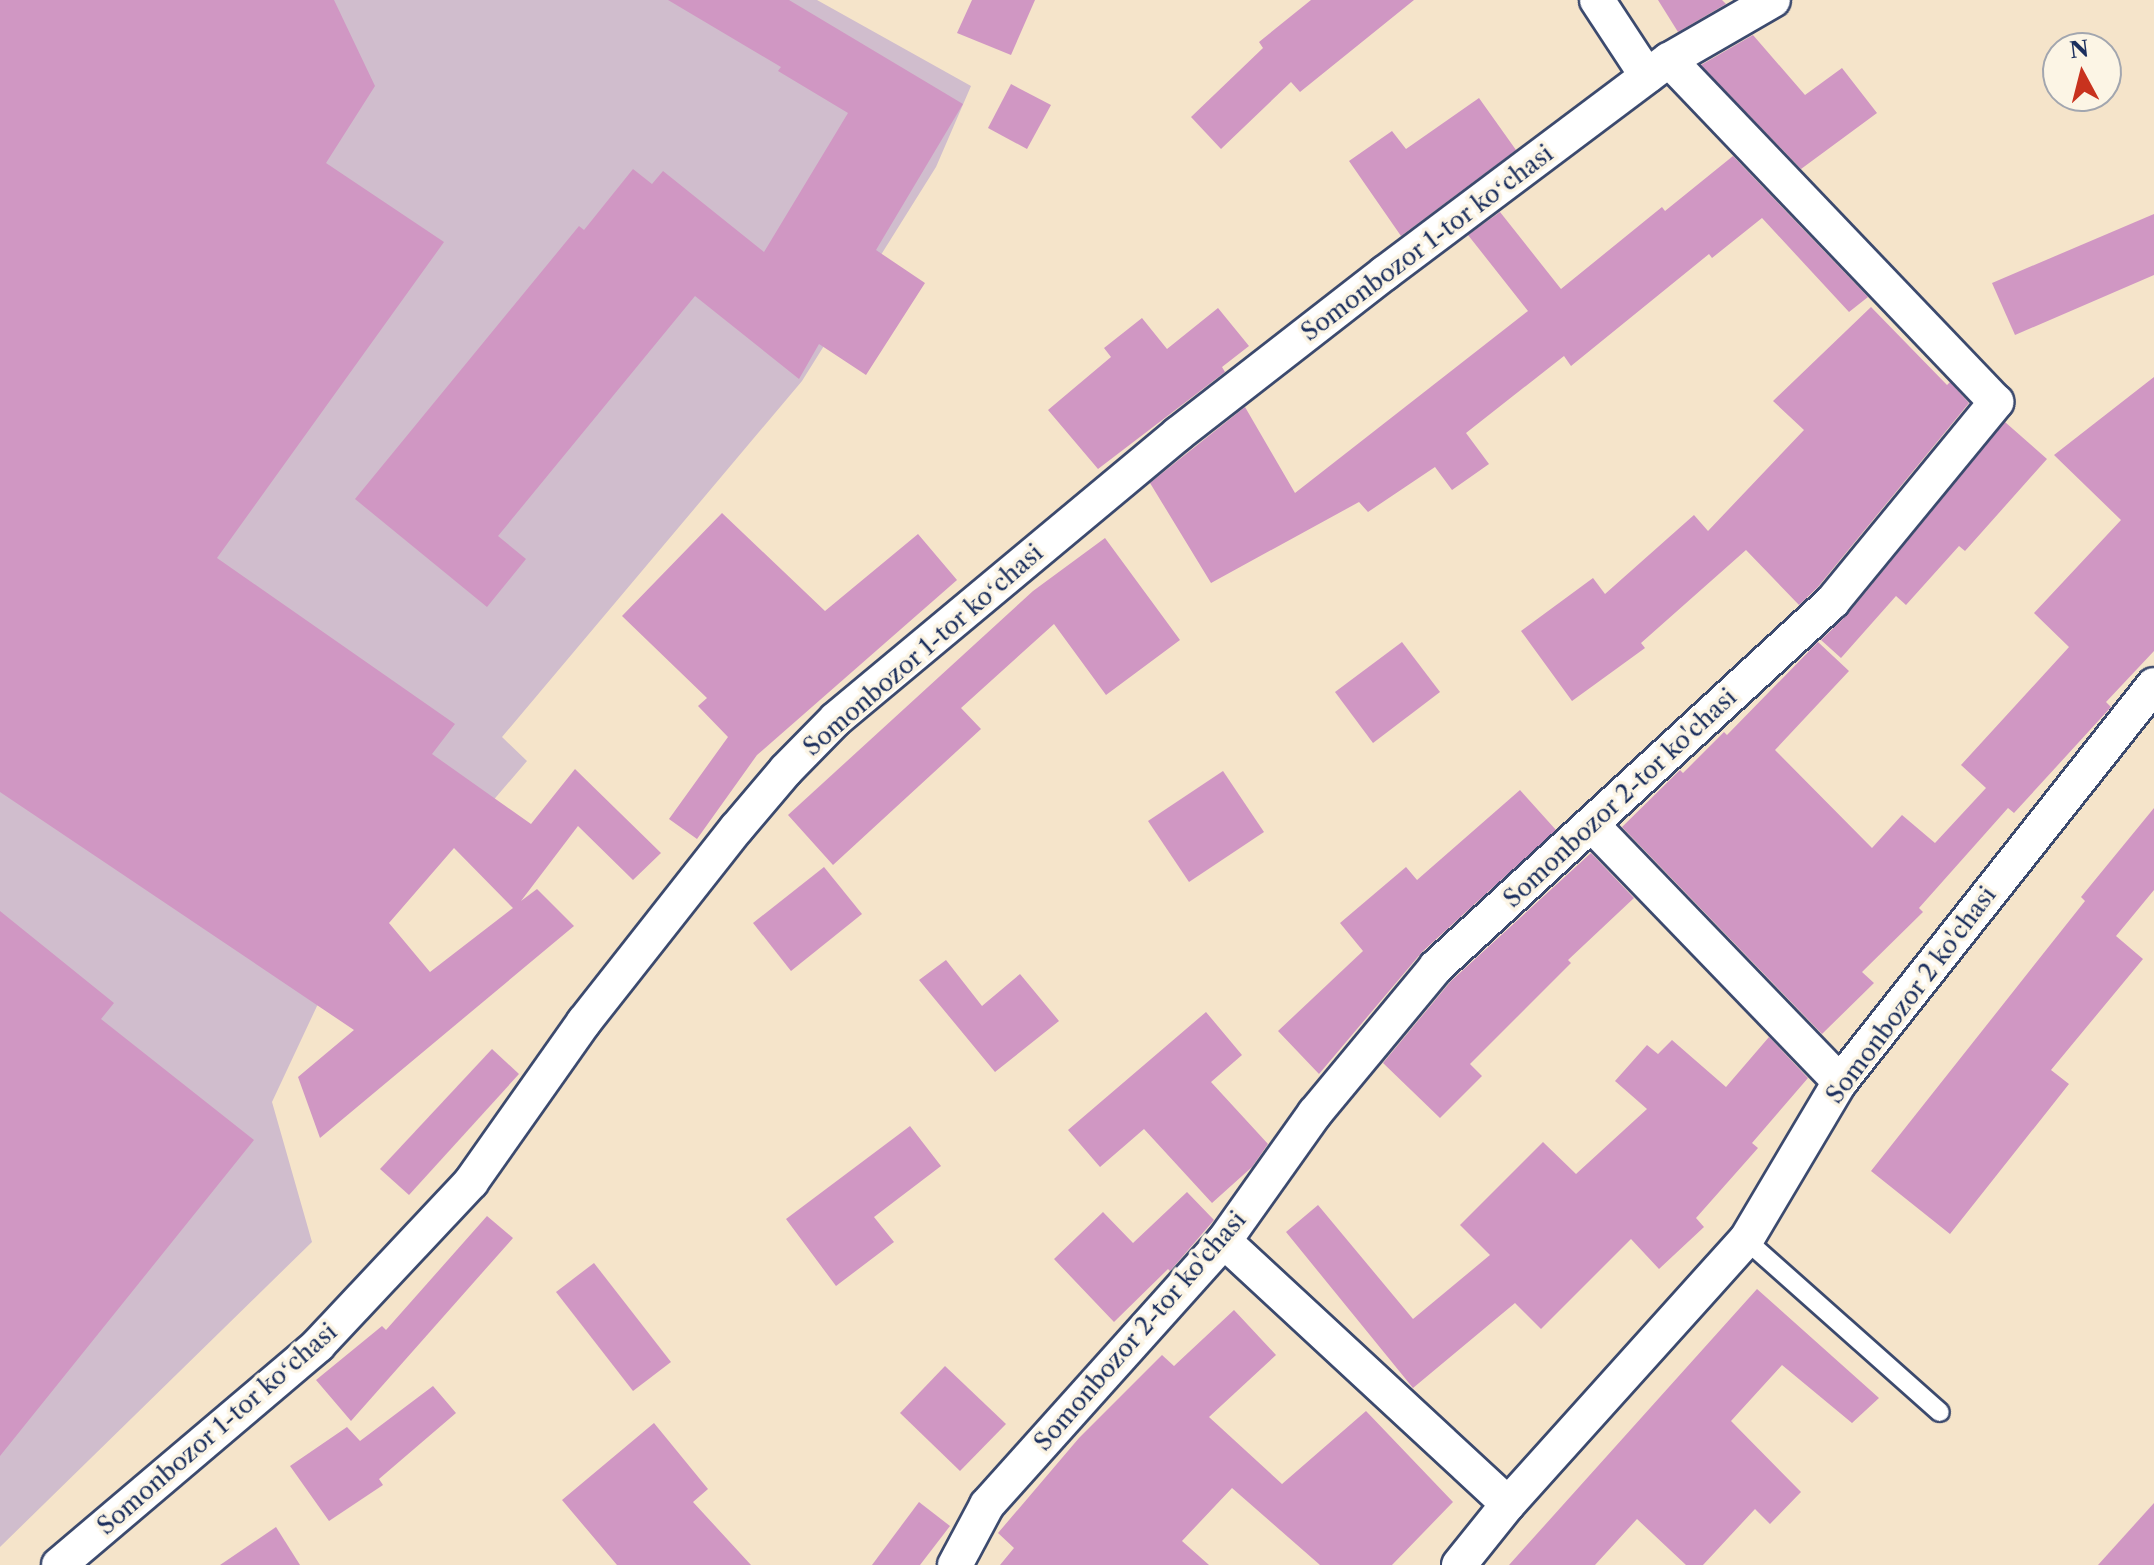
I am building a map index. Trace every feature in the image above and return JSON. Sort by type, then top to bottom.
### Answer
[{"type":"street","points":[[1597,0],[1658,68]]},
{"type":"street","name":"Somonbozor 1-tor koʻchasi","points":[[59,1565],[318,1345],[471,1182],[593,1010],[736,829],[786,770],[836,719],[1178,434],[1658,68],[1773,0]]},
{"type":"street","name":"Somonbozor 2-tor ko'chasi","points":[[955,1565],[987,1505],[1224,1241],[1315,1113],[1436,967],[1832,602],[1996,402],[1658,68]]},
{"type":"street","name":"Somonbozor 2 ko'chasi","points":[[1459,1565],[1508,1504],[1746,1240],[1840,1082],[2154,685]]},
{"type":"street","points":[[1592,825],[1840,1082]]},
{"type":"street","points":[[1224,1241],[1508,1504]]},
{"type":"lane","points":[[1746,1240],[1940,1412]]},
{"type":"shaded area","points":[[0,0],[817,0],[971,86],[936,167],[802,381],[502,737],[527,761],[317,1006],[272,1102],[312,1242],[0,1547]]},
{"type":"building","points":[[0,0],[334,0],[375,86],[326,163],[444,242],[217,558],[455,724],[432,754],[531,824],[575,769],[661,853],[633,880],[578,826],[521,901],[537,889],[574,926],[320,1138],[298,1077],[354,1030],[0,792]],"holes":[[[454,848],[513,908],[430,972],[389,923]]]},
{"type":"building","points":[[668,0],[789,0],[963,104],[876,250],[925,283],[866,375],[819,344],[799,379],[695,296],[498,536],[526,559],[487,607],[355,499],[579,226],[584,230],[633,169],[652,184],[663,171],[764,252],[848,113],[778,71],[781,67]]},
{"type":"building","points":[[972,0],[1035,0],[1011,55],[957,33]]},
{"type":"building","points":[[1311,0],[1414,0],[1300,92],[1291,82],[1221,149],[1191,117],[1263,48],[1259,42]]},
{"type":"building","points":[[1658,0],[1722,0],[1726,4],[1678,32]]},
{"type":"building","points":[[1753,35],[1805,95],[1842,68],[1877,113],[1801,169],[1701,65]]},
{"type":"building","points":[[1011,84],[1051,105],[1027,149],[988,128]]},
{"type":"building","points":[[1479,98],[1516,150],[1401,236],[1349,161],[1392,131],[1406,149]]},
{"type":"building","points":[[1733,156],[1868,297],[1849,312],[1762,218],[1712,258],[1709,254],[1571,366],[1564,356],[1466,433],[1489,464],[1452,490],[1435,467],[1368,512],[1359,502],[1211,583],[1150,483],[1245,407],[1295,493],[1528,311],[1468,235],[1500,212],[1561,289],[1662,207],[1665,211]]},
{"type":"building","points":[[2154,214],[2154,275],[2015,335],[1992,283]]},
{"type":"building","points":[[1871,307],[1947,385],[1950,382],[1969,403],[1817,588],[1799,605],[1746,550],[1641,643],[1645,648],[1572,701],[1521,631],[1593,578],[1605,594],[1694,515],[1708,531],[1804,430],[1773,401]]},
{"type":"building","points":[[1218,308],[1249,346],[1222,367],[1225,372],[1098,469],[1048,410],[1111,357],[1104,348],[1142,318],[1167,349]]},
{"type":"building","points":[[2154,377],[2154,651],[2106,702],[2111,707],[2014,813],[2008,808],[1919,908],[1923,912],[1862,972],[1874,983],[1822,1034],[1622,827],[1680,770],[1683,773],[1724,732],[1727,735],[1818,642],[1849,671],[1775,750],[1872,848],[1902,815],[1935,843],[1986,788],[1961,765],[2069,647],[2034,613],[2121,520],[2054,455]]},
{"type":"building","points":[[2005,422],[2047,459],[1965,551],[1959,546],[1906,605],[1896,596],[1841,658],[1821,640],[1847,615]]},
{"type":"building","points":[[722,513],[825,611],[918,534],[957,580],[757,755],[697,839],[669,819],[728,737],[698,706],[707,698],[622,616]]},
{"type":"building","points":[[1105,538],[1180,640],[1106,695],[1054,624],[961,708],[981,729],[833,865],[788,815],[1033,591]]},
{"type":"building","points":[[1402,642],[1440,692],[1373,743],[1335,692]]},
{"type":"building","points":[[1223,771],[1264,832],[1189,882],[1148,821]]},
{"type":"building","points":[[1520,790],[1556,830],[1422,952],[1319,1074],[1278,1031],[1363,951],[1340,923],[1406,867],[1417,880]]},
{"type":"building","points":[[2154,808],[2154,890],[2116,936],[2143,959],[2051,1070],[2069,1084],[1950,1234],[1871,1171],[2085,901],[2081,897]]},
{"type":"building","points":[[1591,853],[1634,898],[1568,960],[1571,963],[1470,1064],[1482,1076],[1440,1118],[1383,1063],[1451,981]]},
{"type":"building","points":[[824,867],[862,914],[791,971],[753,923]]},
{"type":"building","points":[[0,911],[114,1003],[101,1019],[254,1140],[0,1456]]},
{"type":"building","points":[[946,960],[982,1006],[1020,974],[1059,1021],[995,1072],[919,980]]},
{"type":"building","points":[[1206,1012],[1242,1055],[1211,1082],[1268,1144],[1252,1167],[1212,1203],[1144,1129],[1100,1167],[1068,1130]]},
{"type":"building","points":[[1769,1037],[1808,1078],[1752,1143],[1758,1148],[1696,1218],[1704,1227],[1659,1269],[1631,1239],[1541,1329],[1515,1303],[1413,1388],[1286,1232],[1318,1205],[1413,1319],[1490,1255],[1460,1225],[1543,1142],[1576,1174],[1647,1109],[1615,1081],[1647,1045],[1658,1054],[1672,1040],[1726,1087]]},
{"type":"building","points":[[492,1049],[519,1074],[409,1195],[380,1169]]},
{"type":"building","points":[[910,1126],[941,1166],[874,1217],[894,1242],[836,1286],[786,1219]]},
{"type":"building","points":[[1187,1192],[1214,1220],[1170,1271],[1168,1269],[1114,1322],[1054,1259],[1103,1212],[1133,1243]]},
{"type":"building","points":[[487,1216],[513,1238],[351,1421],[316,1380],[382,1326],[386,1330]]},
{"type":"building","points":[[594,1263],[671,1362],[633,1391],[556,1292]]},
{"type":"building","points":[[1757,1289],[1879,1398],[1852,1423],[1782,1365],[1731,1421],[1801,1492],[1770,1524],[1755,1509],[1703,1565],[1686,1565],[1637,1519],[1595,1565],[1509,1565]]},
{"type":"building","points":[[1234,1310],[1276,1355],[1209,1417],[1282,1484],[1366,1411],[1453,1502],[1392,1565],[1320,1565],[1232,1488],[1182,1541],[1209,1565],[1000,1565],[1014,1548],[998,1533],[1079,1438],[1162,1355],[1174,1366]]},
{"type":"building","points":[[945,1366],[1006,1424],[960,1471],[900,1413]]},
{"type":"building","points":[[433,1386],[456,1413],[379,1479],[383,1485],[329,1521],[290,1466],[347,1427],[360,1441]]},
{"type":"building","points":[[654,1423],[708,1489],[693,1502],[751,1565],[617,1565],[562,1500]]},
{"type":"building","points":[[919,1502],[950,1526],[920,1565],[872,1565]]},
{"type":"building","points":[[2154,1503],[2154,1565],[2098,1565]]},
{"type":"building","points":[[276,1527],[300,1565],[220,1565]]}]
